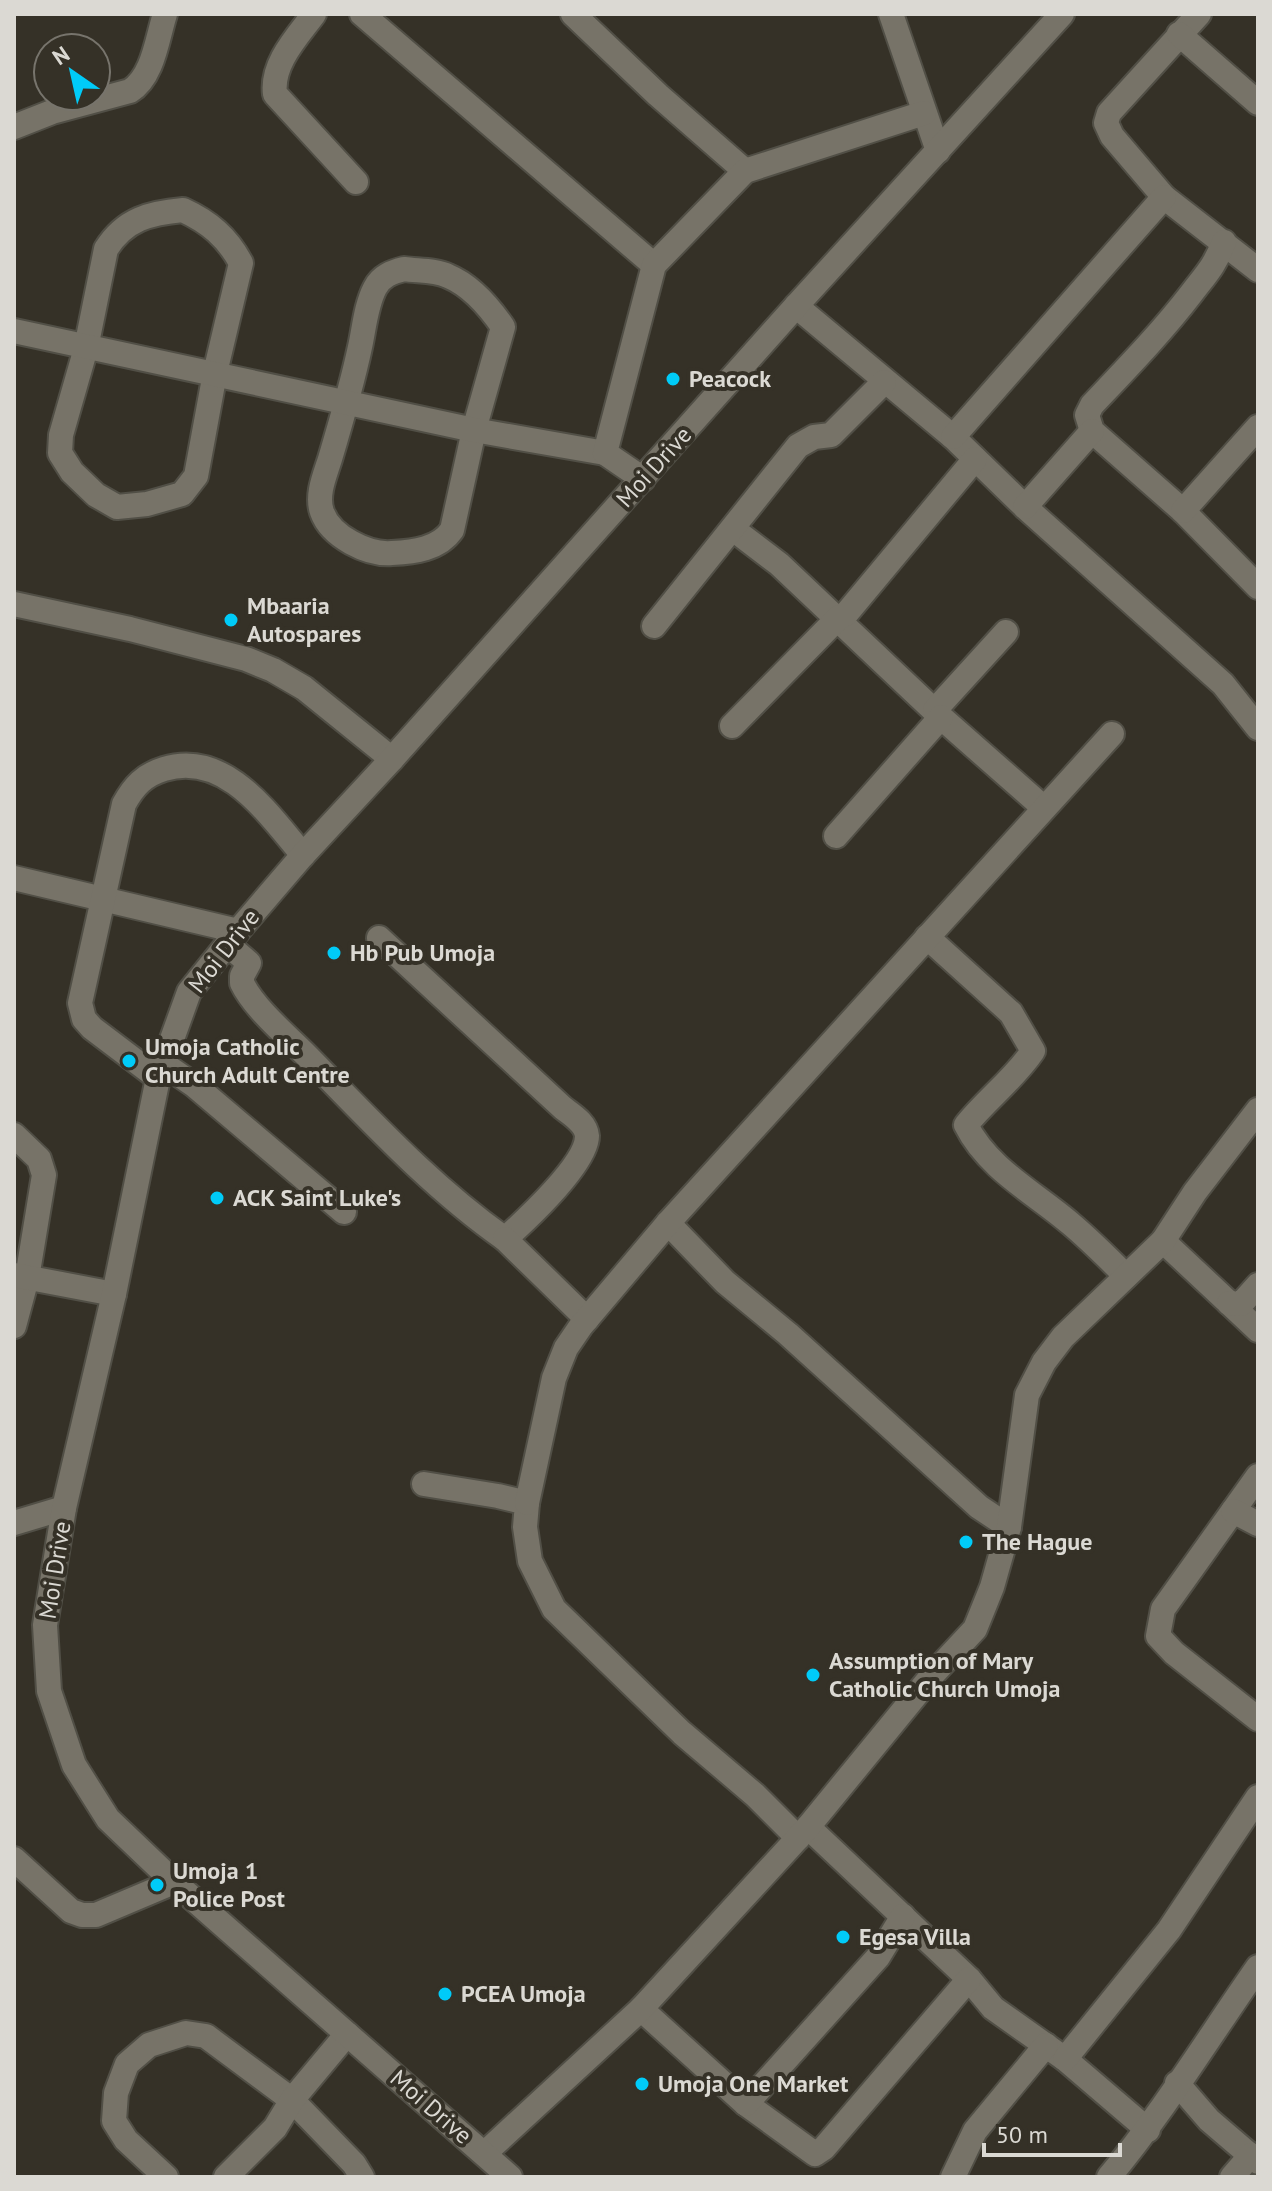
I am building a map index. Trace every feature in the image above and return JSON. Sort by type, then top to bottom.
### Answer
[{"type":"street","points":[[14,127],[52,112],[139,86],[147,72],[165,14]]},
{"type":"street","points":[[314,14],[285,53],[274,83],[275,94],[356,182]]},
{"type":"street","points":[[362,14],[654,265]]},
{"type":"street","points":[[573,14],[745,171]]},
{"type":"street","points":[[891,14],[938,151]]},
{"type":"street","name":"Moi Drive","points":[[510,2177],[174,1882],[108,1819],[74,1765],[49,1691],[45,1625],[64,1508],[114,1294],[160,1070],[189,992],[232,938],[796,306],[1062,14]]},
{"type":"street","points":[[1199,14],[1109,113],[1106,123],[1112,136],[1164,197],[1258,270]]},
{"type":"street","points":[[1179,34],[1258,103]]},
{"type":"street","points":[[605,453],[654,265],[745,171],[924,113]]},
{"type":"street","points":[[953,437],[1164,197]]},
{"type":"street","points":[[183,210],[207,221],[234,251],[241,263],[215,373],[196,476],[182,494],[147,504],[117,507],[96,495],[72,472],[60,453],[61,435],[86,348],[106,249],[127,225],[160,212],[183,210]]},
{"type":"street","points":[[1224,242],[1206,278],[1171,321],[1092,405],[1087,415],[1092,431],[1183,511],[1258,587]]},
{"type":"street","points":[[404,269],[447,275],[466,287],[503,327],[474,430],[452,530],[446,539],[414,552],[379,554],[353,543],[331,526],[322,511],[321,489],[348,402],[373,290],[387,275],[404,269]]},
{"type":"street","points":[[796,306],[953,437],[1025,507],[1223,684],[1258,728]]},
{"type":"street","points":[[14,331],[474,430],[605,453],[643,479]]},
{"type":"street","points":[[654,626],[798,446],[814,437],[831,435],[884,382]]},
{"type":"street","points":[[1183,511],[1258,427]]},
{"type":"street","points":[[1025,507],[1092,431]]},
{"type":"street","points":[[732,726],[838,618],[846,614],[975,459]]},
{"type":"street","points":[[733,529],[779,564],[938,714],[1044,808]]},
{"type":"street","points":[[14,604],[130,629],[246,659],[273,670],[304,688],[392,759]]},
{"type":"street","points":[[836,836],[1006,632]]},
{"type":"street","points":[[1112,734],[668,1223],[587,1319],[566,1348],[554,1378],[527,1503],[525,1527],[530,1561],[554,1609],[682,1733],[903,1916],[969,1979],[993,2008],[1055,2052],[1148,2130]]},
{"type":"street","points":[[303,855],[268,814],[223,774],[205,766],[181,764],[149,774],[134,787],[124,804],[80,1003],[84,1019],[104,1040],[194,1085],[344,1212]]},
{"type":"street","points":[[14,878],[102,899],[232,938],[249,963],[242,983],[275,1023],[397,1148],[505,1239],[587,1319]]},
{"type":"street","points":[[927,937],[1011,1013],[1033,1051],[1020,1069],[966,1125],[975,1143],[1001,1169],[1072,1225],[1126,1276]]},
{"type":"street","points":[[379,938],[563,1108],[580,1120],[587,1137],[581,1158],[528,1218],[505,1239]]},
{"type":"street","points":[[485,2153],[641,2009],[803,1832],[934,1673],[975,1629],[992,1587],[1009,1527],[1027,1395],[1044,1362],[1063,1337],[1163,1241],[1195,1192],[1258,1110]]},
{"type":"street","points":[[14,1135],[39,1159],[44,1175],[21,1277],[14,1326]]},
{"type":"street","points":[[668,1223],[725,1282],[788,1334],[979,1507],[1009,1527]]},
{"type":"street","points":[[1163,1241],[1258,1330]]},
{"type":"street","points":[[21,1277],[114,1294]]},
{"type":"street","points":[[1229,1303],[1241,1304],[1258,1285]]},
{"type":"street","points":[[1258,1476],[1163,1609],[1158,1636],[1174,1653],[1258,1719]]},
{"type":"street","points":[[424,1484],[527,1503]]},
{"type":"street","points":[[14,1523],[64,1508]]},
{"type":"street","points":[[1233,1511],[1258,1524]]},
{"type":"street","points":[[953,2177],[975,2131],[1055,2052],[1169,1930],[1258,1797]]},
{"type":"street","points":[[14,1859],[71,1911],[82,1915],[96,1915],[174,1882]]},
{"type":"street","points":[[746,2104],[878,1957],[903,1916]]},
{"type":"street","points":[[1109,2177],[1148,2130],[1258,1967]]},
{"type":"street","points":[[641,2009],[746,2104],[815,2154],[824,2148],[969,1979]]},
{"type":"street","points":[[166,2177],[126,2140],[114,2121],[116,2093],[127,2064],[149,2045],[186,2033],[206,2036],[292,2100],[354,2164],[362,2177]]},
{"type":"street","points":[[226,2177],[275,2128],[292,2100],[347,2034]]},
{"type":"street","points":[[1177,2083],[1209,2120],[1254,2158],[1232,2177]]},
{"type":"place","name":"Peacock","points":[[673,379]]},
{"type":"place","name":"Mbaaria Autospares","points":[[231,620]]},
{"type":"place","name":"Hb Pub Umoja","points":[[334,953]]},
{"type":"place","name":"Umoja Catholic Church Adult Centre","points":[[129,1061]]},
{"type":"place","name":"ACK Saint Luke's","points":[[217,1198]]},
{"type":"place","name":"The Hague","points":[[966,1542]]},
{"type":"place","name":"Assumption of Mary Catholic Church Umoja","points":[[813,1675]]},
{"type":"place","name":"Umoja 1 Police Post","points":[[157,1885]]},
{"type":"place","name":"Egesa Villa","points":[[843,1937]]},
{"type":"place","name":"PCEA Umoja","points":[[445,1994]]},
{"type":"place","name":"Umoja One Market","points":[[642,2084]]}]
